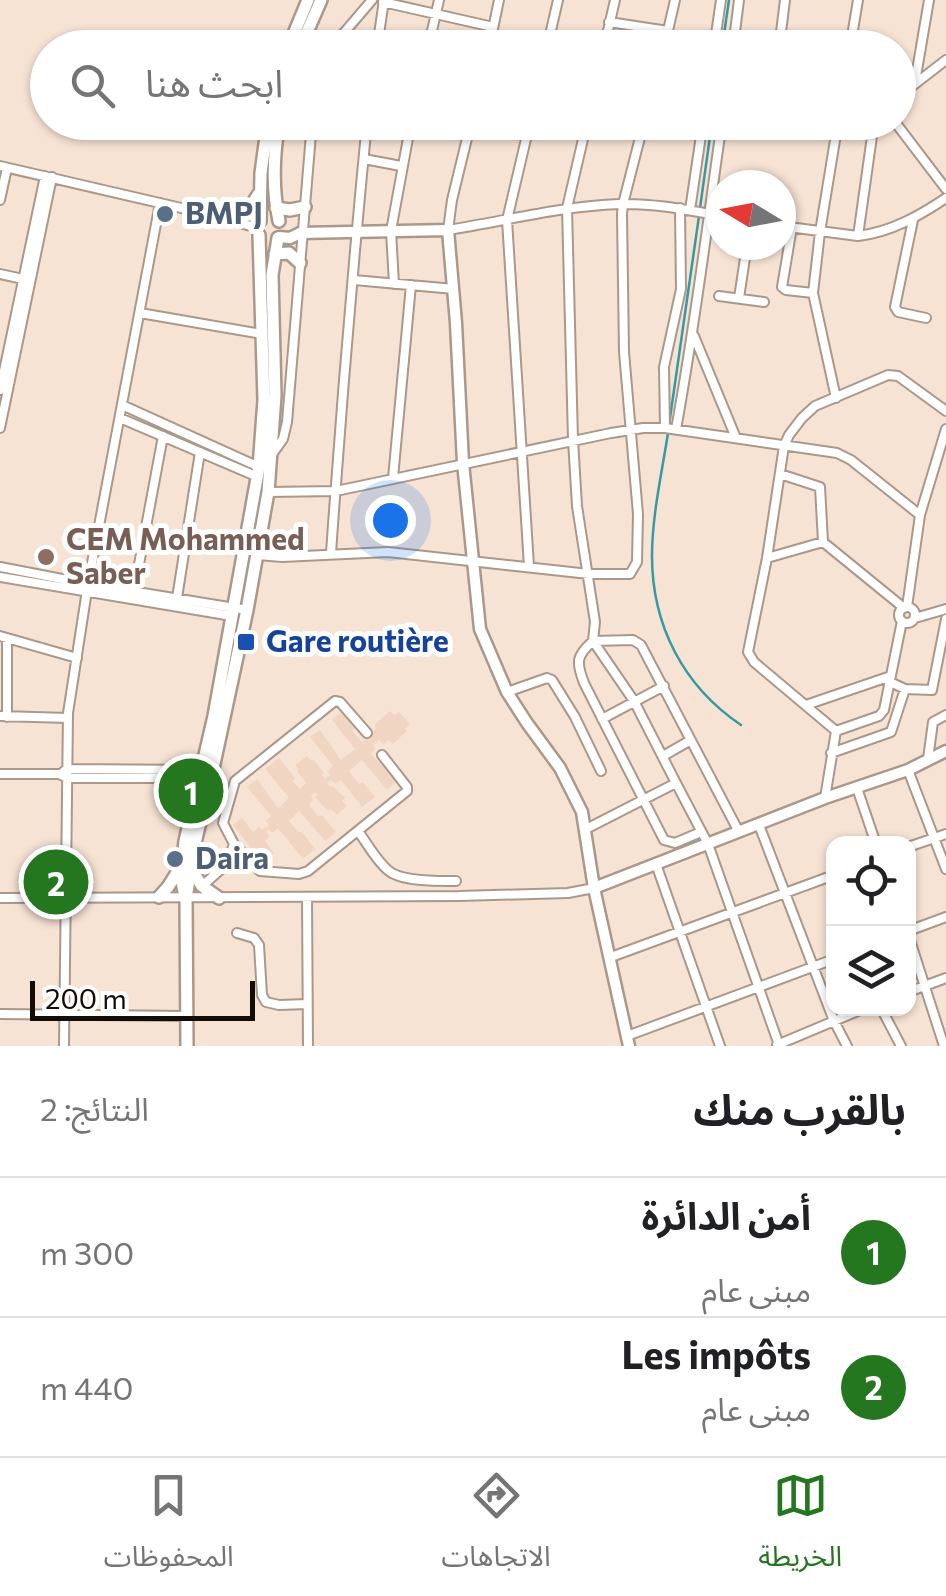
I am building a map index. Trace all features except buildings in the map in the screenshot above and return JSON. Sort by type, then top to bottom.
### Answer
[{"type":"main road","points":[[296,30],[308,0]]},
{"type":"main road","points":[[308,30],[322,0]]},
{"type":"main road","points":[[159,897],[186,865],[240,613],[264,400],[259,228],[266,140]]},
{"type":"main road","points":[[188,1046],[186,865],[201,774],[258,555],[268,492],[275,395],[272,290],[279,226],[274,169],[277,140]]},
{"type":"main road","points":[[233,220],[249,208],[260,192]]},
{"type":"main road","points":[[259,228],[268,241],[290,210],[304,207]]},
{"type":"main road","points":[[259,228],[270,216],[279,226]]},
{"type":"main road","points":[[275,254],[290,254],[300,263]]},
{"type":"main road","points":[[186,865],[202,886],[219,898]]},
{"type":"street","points":[[346,30],[372,0]]},
{"type":"street","points":[[432,30],[439,0]]},
{"type":"street","points":[[492,30],[499,0]]},
{"type":"street","points":[[551,30],[558,0]]},
{"type":"street","points":[[607,30],[615,0]]},
{"type":"street","points":[[668,30],[675,0]]},
{"type":"street","points":[[717,30],[722,0]]},
{"type":"street","points":[[736,30],[740,0]]},
{"type":"street","points":[[782,30],[786,0]]},
{"type":"street","points":[[853,30],[858,0]]},
{"type":"street","points":[[916,76],[928,0]]},
{"type":"street","points":[[380,30],[384,1],[486,30]]},
{"type":"street","points":[[609,22],[661,30]]},
{"type":"street","points":[[916,81],[946,60]]},
{"type":"street","points":[[271,456],[283,439],[286,422],[310,140]]},
{"type":"street","points":[[332,553],[355,232],[366,140]]},
{"type":"street","points":[[394,284],[391,231],[407,140]]},
{"type":"street","points":[[467,140],[448,230],[463,463],[480,628],[507,692],[560,768],[582,812],[594,888],[628,1041],[705,1007],[826,962]]},
{"type":"street","points":[[526,140],[508,220],[529,566]]},
{"type":"street","points":[[583,140],[567,208],[573,440],[577,506],[595,622],[593,641],[634,701],[708,844],[781,1045],[846,1016]]},
{"type":"street","points":[[258,555],[388,552],[589,574],[634,571],[638,514],[624,352],[622,204],[639,140]]},
{"type":"street","points":[[665,428],[664,366],[680,298],[684,209],[699,140]]},
{"type":"street","points":[[715,170],[719,140]]},
{"type":"street","points":[[835,140],[813,293],[836,398]]},
{"type":"street","points":[[858,236],[871,140]]},
{"type":"street","points":[[909,140],[946,189]]},
{"type":"street","points":[[364,160],[401,166]]},
{"type":"street","points":[[0,200],[4,167],[259,228]]},
{"type":"street","points":[[0,390],[48,176]]},
{"type":"street","points":[[0,428],[8,346],[48,176]]},
{"type":"street","points":[[796,229],[858,236],[912,220],[946,198]]},
{"type":"street","points":[[64,1046],[64,774],[68,718],[88,588],[160,203]]},
{"type":"street","points":[[279,226],[302,233],[448,230],[567,208],[622,204],[706,214]]},
{"type":"street","points":[[912,220],[895,307],[898,312],[926,318]]},
{"type":"street","points":[[676,429],[706,229]]},
{"type":"street","points":[[740,298],[745,260]]},
{"type":"street","points":[[786,260],[782,286],[786,290],[813,293]]},
{"type":"street","points":[[0,274],[23,279]]},
{"type":"street","points":[[354,280],[454,289]]},
{"type":"street","points":[[393,478],[411,284]]},
{"type":"street","points":[[719,296],[764,302]]},
{"type":"street","points":[[140,313],[262,334]]},
{"type":"street","points":[[692,332],[736,438]]},
{"type":"street","points":[[836,731],[754,662],[748,652],[784,446],[793,428],[810,410],[893,374],[946,411]]},
{"type":"street","points":[[122,405],[258,472]]},
{"type":"street","points":[[120,418],[258,472]]},
{"type":"street","points":[[268,492],[336,491],[573,440],[665,428],[837,453],[920,515]]},
{"type":"street","points":[[836,731],[882,714],[920,515],[946,428]]},
{"type":"street","points":[[180,443],[184,433]]},
{"type":"street","points":[[134,592],[163,436]]},
{"type":"street","points":[[177,598],[200,452]]},
{"type":"street","points":[[780,474],[820,487],[823,542],[905,608],[914,610],[915,618]]},
{"type":"street","points":[[767,558],[823,542]]},
{"type":"street","points":[[0,567],[88,588],[240,613]]},
{"type":"street","points":[[0,577],[177,598],[240,613]]},
{"type":"street","points":[[902,621],[908,623],[946,609]]},
{"type":"street","points":[[806,705],[888,679],[905,689],[932,690],[946,619]]},
{"type":"street","points":[[68,718],[3,716],[4,637],[77,658]]},
{"type":"street","points":[[701,832],[675,843],[664,840],[578,666],[581,651],[593,641],[638,642],[650,658],[739,832]]},
{"type":"street","points":[[507,692],[547,678],[552,680],[601,770]]},
{"type":"street","points":[[602,718],[664,686]]},
{"type":"street","points":[[831,753],[891,732],[905,689]]},
{"type":"street","points":[[366,733],[335,701],[234,780],[223,824],[234,844],[260,871],[308,871],[407,791],[382,755]]},
{"type":"street","points":[[928,759],[933,722],[946,715]]},
{"type":"street","points":[[825,798],[836,731]]},
{"type":"street","points":[[662,756],[692,740]]},
{"type":"street","points":[[0,898],[568,893],[594,888],[908,770],[946,751]]},
{"type":"street","points":[[908,770],[946,869]]},
{"type":"street","points":[[0,774],[201,774]]},
{"type":"street","points":[[586,829],[676,782]]},
{"type":"street","points":[[856,788],[873,836]]},
{"type":"street","points":[[759,825],[812,967],[847,1046]]},
{"type":"street","points":[[358,831],[394,874],[456,881]]},
{"type":"street","points":[[916,844],[946,834]]},
{"type":"street","points":[[202,886],[227,864],[234,844]]},
{"type":"street","points":[[227,864],[249,860]]},
{"type":"street","points":[[656,864],[720,1046]]},
{"type":"street","points":[[611,956],[826,878]]},
{"type":"street","points":[[306,896],[308,1046]]},
{"type":"street","points":[[916,929],[946,917]]},
{"type":"street","points":[[237,934],[254,938],[259,945],[263,999],[274,1005],[307,1004]]},
{"type":"street","points":[[916,956],[944,1046]]},
{"type":"street","points":[[916,989],[946,978]]},
{"type":"street","points":[[0,1014],[187,1016]]},
{"type":"street","points":[[885,1016],[901,1046]]},
{"type":"shaded area","points":[[390,711],[394,715],[399,712],[410,724],[407,731],[393,744],[379,740],[371,754],[397,781],[387,790],[362,760],[349,771],[375,797],[362,807],[341,780],[335,784],[331,780],[327,783],[345,798],[342,801],[347,806],[337,815],[331,809],[328,811],[315,792],[309,805],[336,832],[325,841],[299,811],[289,821],[315,849],[303,859],[278,828],[272,833],[268,829],[270,836],[265,841],[274,853],[262,862],[233,825],[242,818],[253,832],[269,825],[266,821],[271,816],[247,787],[257,779],[278,808],[289,798],[265,769],[279,758],[300,789],[306,783],[295,765],[307,756],[325,779],[333,766],[310,737],[320,730],[341,760],[355,749],[332,720],[341,712],[362,742],[369,736],[373,738],[371,734],[377,728],[374,725]]},
{"type":"waterway","points":[[725,30],[729,0]]},
{"type":"waterway","points":[[700,208],[709,140]]},
{"type":"waterway","points":[[669,425],[699,216]]},
{"type":"waterway","points":[[668,433],[652,541],[658,606],[665,630],[687,673],[741,725]]},
{"type":"place","name":"BMPJ","points":[[165,214]]},
{"type":"place","name":"CEM Mohammed Saber","points":[[46,557]]},
{"type":"place","name":"Gare routière","points":[[246,642]]},
{"type":"place","name":"أمن الدائرة","points":[[191,791]]},
{"type":"place","name":"Daira","points":[[175,859]]},
{"type":"place","name":"Les impôts","points":[[56,882]]}]
